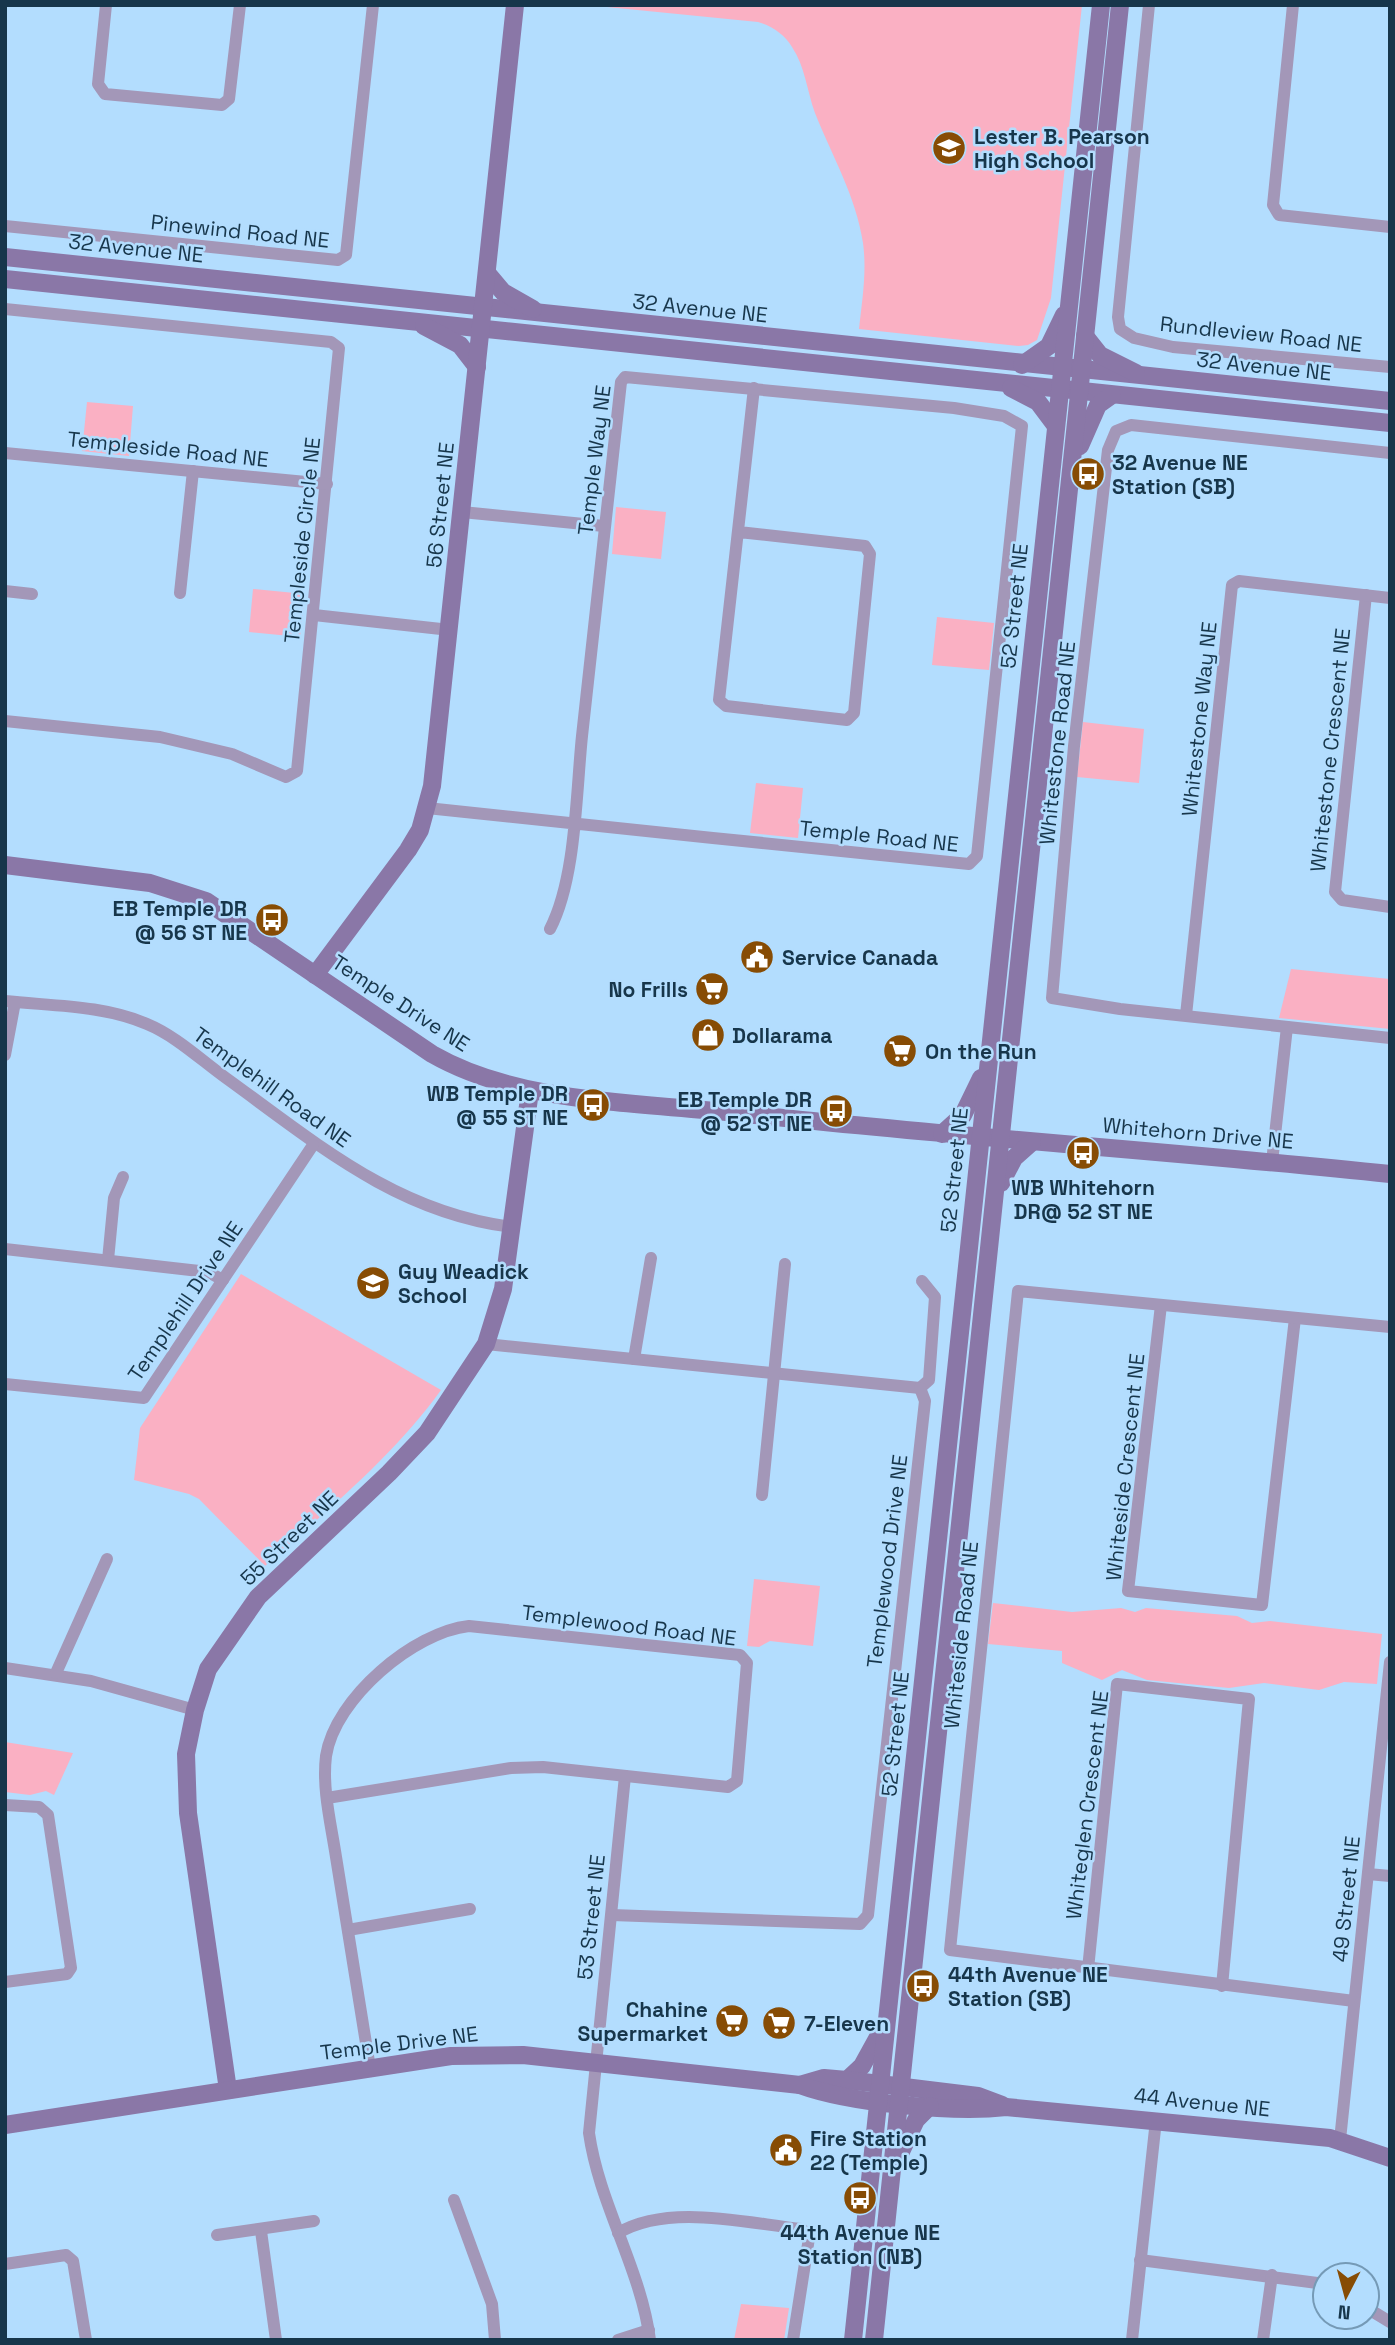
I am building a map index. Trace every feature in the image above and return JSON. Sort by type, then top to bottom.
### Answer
[{"type":"main road","name":"56 Street NE","points":[[316,975],[408,850],[420,830],[432,786],[515,5]]},
{"type":"main road","name":"52 Street NE","points":[[853,2340],[1101,5]]},
{"type":"main road","name":"52 Street NE","points":[[874,2340],[1120,5]]},
{"type":"main road","name":"32 Avenue NE","points":[[5,257],[1082,372],[1390,401]]},
{"type":"main road","points":[[487,273],[503,292],[545,314]]},
{"type":"main road","name":"32 Avenue NE","points":[[5,279],[1390,423]]},
{"type":"main road","points":[[1022,365],[1049,346],[1069,306]]},
{"type":"main road","points":[[418,322],[460,345],[477,367]]},
{"type":"main road","points":[[1085,336],[1100,355],[1145,378]]},
{"type":"main road","points":[[998,382],[1031,396],[1056,426]]},
{"type":"main road","points":[[1072,465],[1098,405],[1112,395]]},
{"type":"main road","name":"Temple Drive NE","points":[[5,865],[150,883],[206,901],[456,1068],[489,1082],[530,1091],[1002,1139]]},
{"type":"main road","points":[[942,1134],[969,1106],[989,1061]]},
{"type":"main road","name":"55 Street NE","points":[[228,2090],[188,1813],[186,1754],[195,1710],[208,1669],[258,1597],[389,1473],[426,1433],[486,1344],[503,1289],[530,1091]]},
{"type":"main road","name":"Whitehorn Drive NE","points":[[1002,1139],[1390,1174]]},
{"type":"main road","points":[[996,1194],[1014,1158],[1032,1142]]},
{"type":"main road","points":[[847,2080],[862,2066],[888,2018]]},
{"type":"main road","name":"Temple Drive NE","points":[[5,2124],[370,2068],[484,2054],[595,2062],[800,2085],[823,2094],[880,2093]]},
{"type":"main road","name":"Temple Drive NE","points":[[800,2085],[824,2078],[847,2080],[880,2093]]},
{"type":"main road","name":"44 Avenue NE","points":[[880,2093],[978,2096],[1006,2107]]},
{"type":"main road","name":"44 Avenue NE","points":[[899,2095],[930,2106],[976,2110],[1006,2107],[1340,2140],[1390,2158]]},
{"type":"main road","points":[[892,2170],[916,2120],[930,2106]]},
{"type":"street","points":[[106,5],[97,84],[105,94],[222,105],[229,99],[240,5]]},
{"type":"street","name":"Pinewind Road NE","points":[[5,226],[338,260],[346,255],[373,5]]},
{"type":"street","name":"Rundleview Road NE","points":[[1149,5],[1118,317],[1119,329],[1134,338],[1173,346],[1390,367]]},
{"type":"street","points":[[1289,6],[1273,205],[1279,215],[1390,227]]},
{"type":"street","name":"Templeside Circle NE","points":[[5,309],[331,342],[339,348],[297,771],[286,777],[232,754],[160,737],[5,721]]},
{"type":"street","name":"Temple Way NE","points":[[550,929],[562,906],[621,382],[625,377],[966,410],[1004,416],[1021,425]]},
{"type":"street","points":[[738,532],[864,546],[870,554],[854,713],[847,720],[726,706],[719,700],[754,388]]},
{"type":"street","name":"Temple Road NE","points":[[427,807],[969,864],[976,856],[1021,425]]},
{"type":"street","name":"Whitestone Road NE","points":[[1390,453],[1131,425],[1116,431],[1108,450],[1074,746],[1052,998],[1186,1016],[1390,1038]]},
{"type":"street","name":"Templeside Road NE","points":[[5,453],[327,484]]},
{"type":"street","points":[[180,593],[193,471]]},
{"type":"street","points":[[462,512],[604,526]]},
{"type":"street","name":"Whitestone Way NE","points":[[1186,1016],[1232,585],[1239,581],[1390,598]]},
{"type":"street","points":[[5,591],[32,594]]},
{"type":"street","name":"Whitestone Crescent NE","points":[[1366,595],[1335,892],[1342,900],[1390,906]]},
{"type":"street","points":[[314,615],[450,630]]},
{"type":"street","points":[[5,1055],[10,1002]]},
{"type":"street","name":"Templehill Road NE","points":[[10,1002],[113,1013],[148,1024],[236,1085],[313,1145],[415,1201],[465,1218],[512,1227]]},
{"type":"street","points":[[1272,1162],[1287,1027]]},
{"type":"street","name":"Templehill Drive NE","points":[[5,1384],[144,1398],[313,1145]]},
{"type":"street","points":[[108,1260],[114,1198],[123,1177]]},
{"type":"street","points":[[5,1249],[208,1272],[223,1280]]},
{"type":"street","points":[[634,1359],[651,1258]]},
{"type":"street","points":[[762,1495],[785,1264]]},
{"type":"street","points":[[486,1344],[920,1388],[929,1380],[935,1297],[922,1281]]},
{"type":"street","name":"Whiteside Road NE","points":[[1354,2001],[950,1950],[1018,1291],[1390,1327]]},
{"type":"street","name":"Whiteside Crescent NE","points":[[1161,1305],[1128,1591],[1262,1605],[1295,1318]]},
{"type":"street","name":"Templewood Drive NE","points":[[612,1915],[860,1924],[868,1915],[925,1401],[920,1388]]},
{"type":"street","points":[[56,1674],[107,1559]]},
{"type":"street","name":"Templewood Road NE","points":[[327,1798],[511,1768],[543,1767],[728,1787],[737,1781],[747,1663],[740,1655],[469,1626],[438,1633],[413,1645],[383,1669],[338,1723],[327,1753],[327,1798],[370,2068]]},
{"type":"street","points":[[5,1668],[56,1674],[195,1710]]},
{"type":"street","name":"49 Street NE","points":[[1340,2140],[1389,1670]]},
{"type":"street","name":"Whiteglen Crescent NE","points":[[1088,1969],[1117,1684],[1249,1699],[1222,1986]]},
{"type":"street","name":"53 Street NE","points":[[625,1776],[589,2133],[601,2190],[618,2233],[649,2335]]},
{"type":"street","points":[[5,1805],[39,1807],[48,1815],[71,1968],[67,1973],[5,1982]]},
{"type":"street","points":[[1368,1874],[1390,1876]]},
{"type":"street","points":[[348,1930],[470,1909]]},
{"type":"street","points":[[1132,2340],[1156,2120]]},
{"type":"street","points":[[454,2200],[492,2304],[495,2340]]},
{"type":"street","points":[[618,2233],[631,2225],[669,2216],[802,2230],[810,2238],[793,2340]]},
{"type":"street","points":[[217,2235],[261,2231],[314,2221]]},
{"type":"street","points":[[261,2231],[276,2340]]},
{"type":"street","points":[[5,2264],[66,2255],[74,2261],[86,2340]]},
{"type":"street","points":[[1140,2260],[1311,2282]]},
{"type":"street","points":[[1264,2340],[1272,2275]]},
{"type":"street","points":[[618,2340],[649,2335]]},
{"type":"shaded area","name":"Lester B. Pearson High School","points":[[587,5],[1082,5],[1051,298],[1037,340],[1019,346],[859,329],[864,286],[860,226],[815,113],[800,62],[786,39],[758,22]]},
{"type":"shaded area","points":[[87,402],[133,406],[129,456],[82,451]]},
{"type":"shaded area","points":[[616,507],[666,512],[661,559],[612,554]]},
{"type":"shaded area","points":[[253,589],[305,594],[300,637],[249,632]]},
{"type":"shaded area","points":[[937,617],[994,623],[989,670],[932,665]]},
{"type":"shaded area","points":[[1083,722],[1144,729],[1139,783],[1077,777]]},
{"type":"shaded area","points":[[756,783],[803,788],[798,838],[750,833]]},
{"type":"shaded area","points":[[1291,969],[1390,979],[1390,1029],[1279,1018]]},
{"type":"shaded area","points":[[241,1274],[441,1390],[380,1461],[265,1566],[199,1499],[134,1480],[140,1428]]},
{"type":"shaded area","points":[[754,1579],[820,1586],[813,1646],[770,1641],[759,1647],[747,1646]]},
{"type":"shaded area","points":[[993,1603],[1072,1612],[1121,1608],[1135,1612],[1146,1608],[1237,1616],[1252,1623],[1270,1621],[1382,1634],[1377,1684],[1344,1682],[1319,1690],[1264,1683],[1229,1688],[1147,1680],[1122,1670],[1102,1680],[1062,1663],[1062,1651],[988,1644]]},
{"type":"shaded area","points":[[5,1742],[73,1753],[54,1795],[46,1791],[30,1795],[5,1792]]},
{"type":"shaded area","points":[[741,2304],[789,2308],[784,2340],[734,2340]]},
{"type":"place","name":"Lester B. Pearson High School","points":[[949,148]]},
{"type":"place","name":"32 Avenue NE Station (SB)","points":[[1088,474]]},
{"type":"place","name":"EB Temple DR @ 56 ST NE","points":[[272,920]]},
{"type":"place","name":"Service Canada","points":[[757,957]]},
{"type":"place","name":"No Frills","points":[[712,989]]},
{"type":"place","name":"Dollarama","points":[[708,1035]]},
{"type":"place","name":"On the Run","points":[[900,1051]]},
{"type":"place","name":"WB Temple DR @ 55 ST NE","points":[[593,1105]]},
{"type":"place","name":"EB Temple DR @ 52 ST NE","points":[[836,1111]]},
{"type":"place","name":"WB Whitehorn DR@ 52 ST NE","points":[[1083,1153]]},
{"type":"place","name":"Guy Weadick School","points":[[373,1283]]},
{"type":"place","name":"44th Avenue NE Station (SB)","points":[[923,1986]]},
{"type":"place","name":"Chahine Supermarket","points":[[732,2021]]},
{"type":"place","name":"7-Eleven","points":[[779,2023]]},
{"type":"place","name":"Fire Station 22 (Temple)","points":[[786,2150]]},
{"type":"place","name":"44th Avenue NE Station (NB)","points":[[860,2198]]}]
